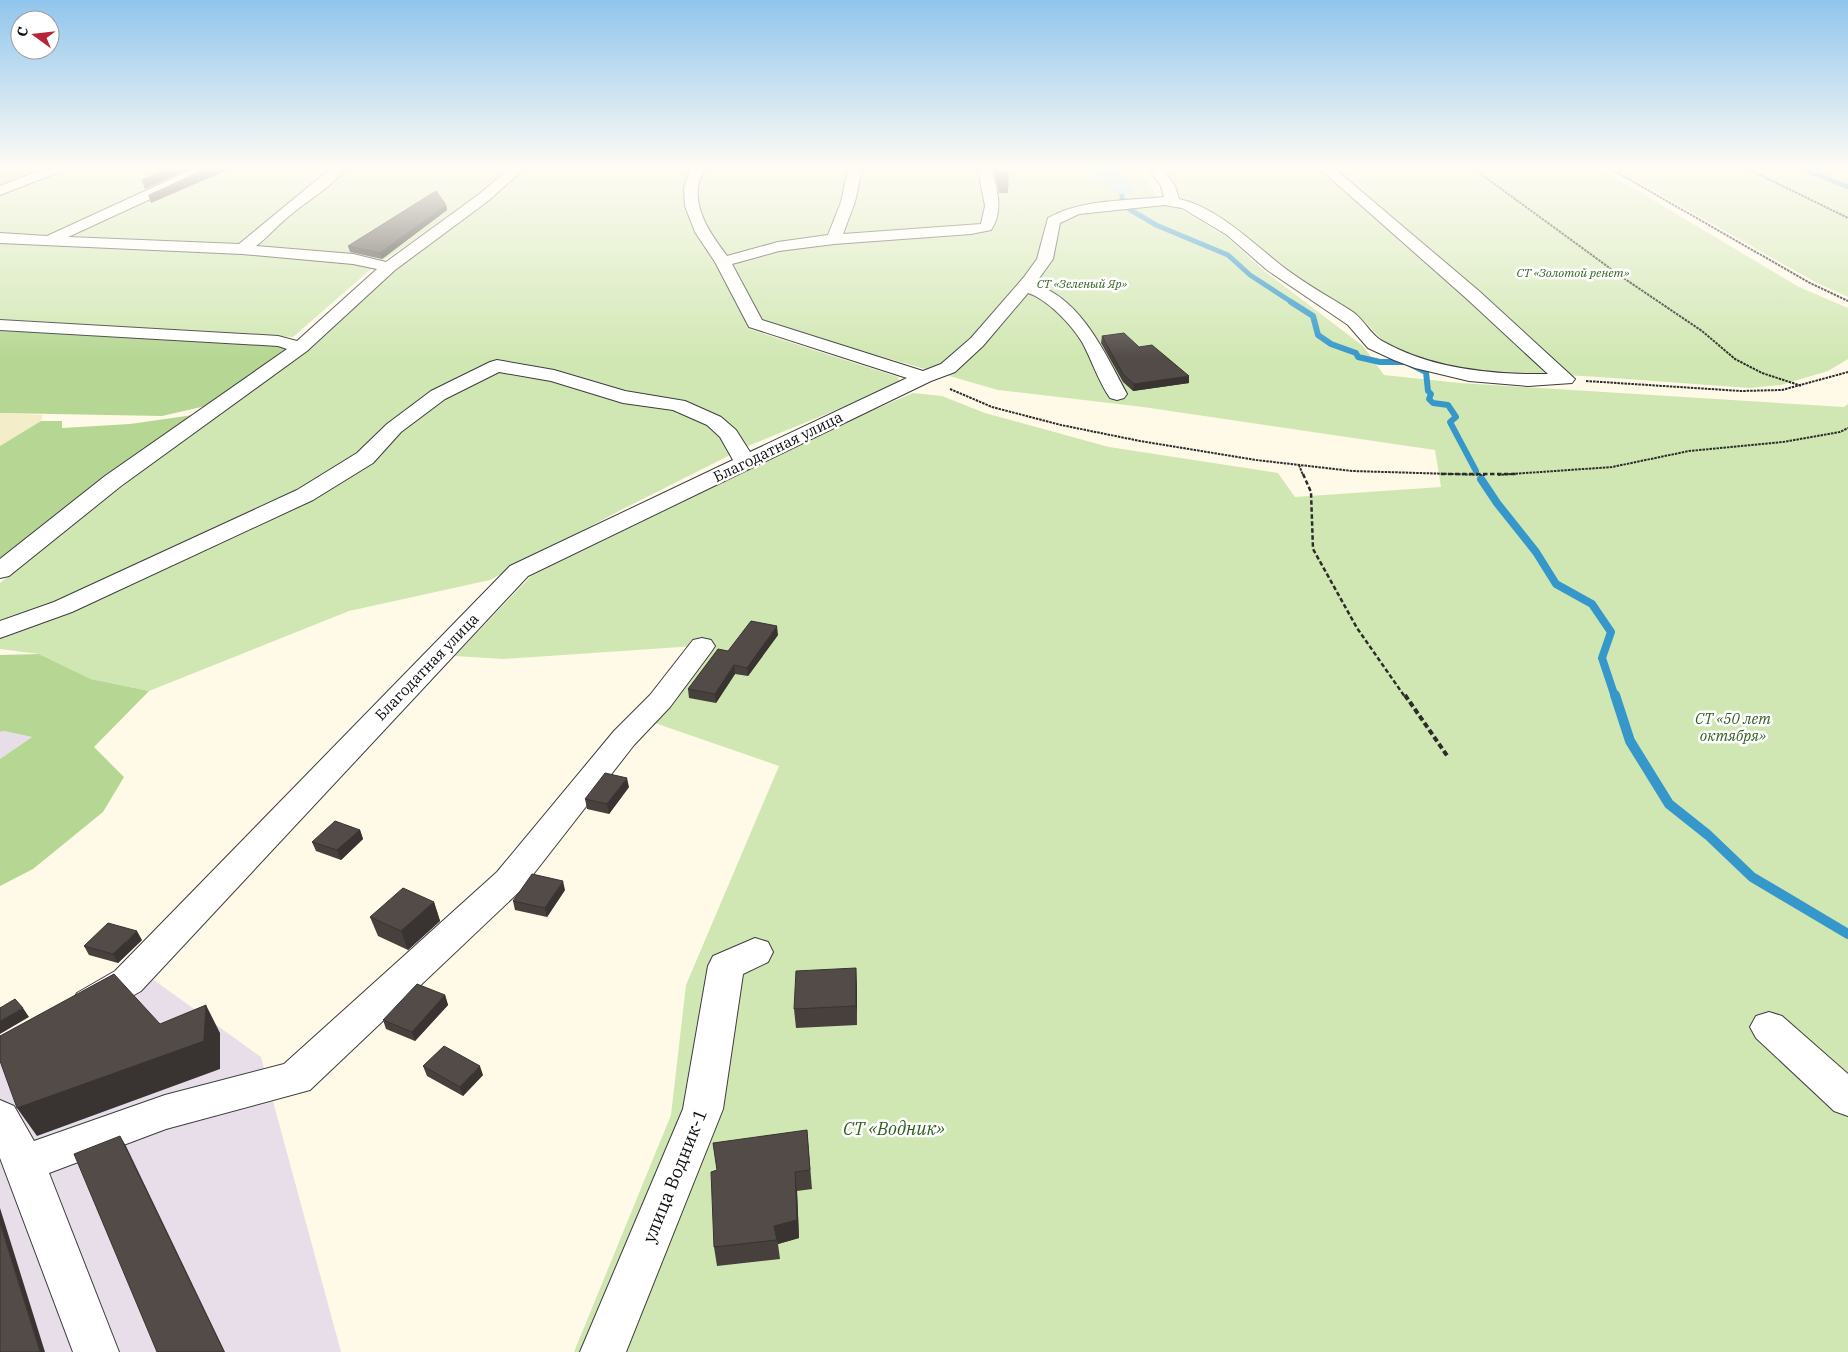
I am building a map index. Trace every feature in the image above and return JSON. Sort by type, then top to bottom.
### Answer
[{"type":"street","points":[[48,241],[67,232]]},
{"type":"street","points":[[242,249],[265,232]]},
{"type":"street","points":[[0,570],[113,481],[301,347],[389,267],[437,232]]},
{"type":"street","points":[[702,232],[724,262],[755,323],[924,377]]},
{"type":"street","points":[[834,239],[837,232]]},
{"type":"street","points":[[724,262],[778,247],[834,239],[939,232]]},
{"type":"street","name":"Благодатная улица","points":[[68,1016],[128,981],[519,571],[924,377],[948,368],[977,342],[1025,286],[1045,259],[1051,232]]},
{"type":"street","points":[[1232,232],[1274,267],[1354,321],[1374,344],[1400,356],[1422,364],[1469,375],[1528,380],[1565,379]]},
{"type":"street","points":[[1400,232],[1473,295],[1565,379]]},
{"type":"street","points":[[0,238],[242,249],[353,259],[389,267]]},
{"type":"street","points":[[1025,286],[1044,293],[1062,308],[1089,339],[1116,394]]},
{"type":"street","points":[[0,325],[269,340],[301,347]]},
{"type":"street","points":[[0,630],[63,608],[305,495],[365,458],[394,428],[438,395],[498,366],[554,376],[623,397],[678,405],[714,421],[729,434],[745,463]]},
{"type":"street","points":[[24,1163],[165,1112],[296,1078],[509,881],[624,738],[660,701],[702,646]]},
{"type":"street","name":"улица Водник-1","points":[[603,1352],[704,1109],[726,966],[755,952]]},
{"type":"street","points":[[1769,1027],[1848,1099]]},
{"type":"street","points":[[0,1118],[24,1163],[96,1352]]},
{"type":"path","points":[[1560,232],[1622,277],[1702,331],[1735,359],[1762,373],[1802,386]]},
{"type":"path","points":[[1721,232],[1810,283],[1848,301]]},
{"type":"path","points":[[1565,379],[1741,391],[1782,390],[1848,372]]},
{"type":"path","points":[[924,377],[992,408],[1061,425],[1149,443],[1352,471],[1494,475],[1612,467],[1688,451],[1783,442],[1840,432],[1848,428]]},
{"type":"path","points":[[1299,465],[1311,492],[1313,549],[1357,628],[1448,757]]},
{"type":"shaded area","points":[[0,413],[43,415],[41,421],[0,446]]},
{"type":"shaded area","points":[[4,731],[32,737],[0,759],[0,732]]},
{"type":"shaded area","points":[[151,978],[261,1057],[341,1352],[0,1352],[0,1064]]},
{"type":"green space","points":[[0,232],[426,232],[371,269],[293,337],[0,320]]},
{"type":"green space","points":[[446,232],[1219,232],[1263,270],[1363,346],[1384,375],[1460,383],[1844,407],[1848,404],[1848,1352],[574,1352],[671,1115],[686,985],[779,766],[652,722],[710,645],[504,659],[455,656],[531,576],[857,417],[913,393],[942,396],[985,413],[1109,447],[1278,473],[1295,497],[1441,487],[1435,450],[1143,407],[998,390],[765,323],[749,329],[898,377],[900,384],[748,446],[621,510],[490,580],[349,611],[149,691],[91,679],[39,654],[0,649],[0,583],[132,479],[312,348],[400,265]]},
{"type":"green space","name":"СТ «Золотой ренет»","points":[[1230,232],[1707,232],[1799,287],[1848,308],[1848,359],[1828,371],[1781,385],[1749,388],[1456,369],[1422,360],[1389,347],[1364,321]]},
{"type":"green space","points":[[1727,232],[1848,232],[1848,297],[1817,283]]},
{"type":"green space","points":[[0,328],[275,345],[288,347],[288,351],[210,405],[162,416],[0,413]]},
{"type":"green space","points":[[200,414],[0,565],[0,446],[41,421],[62,421],[62,428],[130,424]]},
{"type":"green space","points":[[39,654],[91,679],[149,691],[94,747],[124,777],[103,812],[33,869],[0,886],[0,759],[32,737],[4,731],[0,732],[0,655]]},
{"type":"building","points":[[370,232],[409,232],[380,253],[348,246]]},
{"type":"building","points":[[1124,333],[1139,347],[1152,345],[1189,376],[1134,384],[1123,374],[1102,336]]},
{"type":"building","points":[[751,621],[777,626],[747,668],[734,665],[715,694],[688,689],[718,649],[728,651]]},
{"type":"building","points":[[605,773],[627,778],[607,804],[585,799]]},
{"type":"building","points":[[335,821],[360,830],[337,850],[312,842]]},
{"type":"building","points":[[532,874],[563,881],[545,908],[513,901]]},
{"type":"building","points":[[403,888],[434,902],[401,931],[370,917]]},
{"type":"building","points":[[108,923],[137,931],[113,954],[84,946]]},
{"type":"building","points":[[856,968],[856,1006],[794,1009],[796,971]]},
{"type":"building","points":[[114,974],[160,1024],[206,1005],[204,1041],[17,1108],[0,1061],[0,1036]]},
{"type":"building","points":[[417,984],[445,995],[412,1032],[383,1020]]},
{"type":"building","points":[[15,999],[23,1008],[0,1021],[0,1008]]},
{"type":"building","points":[[444,1046],[480,1066],[460,1087],[423,1066]]},
{"type":"building","points":[[807,1130],[810,1170],[795,1172],[797,1220],[774,1226],[777,1240],[714,1247],[711,1172],[717,1170],[713,1143]]},
{"type":"building","points":[[120,1136],[224,1352],[157,1352],[74,1154]]},
{"type":"building","points":[[0,1223],[40,1352],[0,1352]]},
{"type":"waterway","points":[[1173,232],[1228,255],[1250,275],[1293,303]]},
{"type":"waterway","points":[[1291,302],[1313,316],[1318,335],[1331,344],[1356,353],[1358,357],[1380,362],[1406,362],[1426,372],[1428,391],[1431,394],[1429,399],[1433,403],[1448,405],[1456,417],[1450,422],[1476,471]]},
{"type":"waterway","points":[[1481,479],[1497,503],[1536,552],[1556,584],[1592,604],[1611,632],[1602,658],[1615,697]]},
{"type":"waterway","points":[[1615,695],[1630,741],[1669,804],[1708,835],[1752,877],[1848,934]]},
{"type":"park label","name":"СТ «Зеленый Яр»","points":[[1082,284]]},
{"type":"park label","name":"СТ «50 лет октября»","points":[[1733,728]]},
{"type":"park label","name":"СТ «Водник»","points":[[894,1129]]}]
